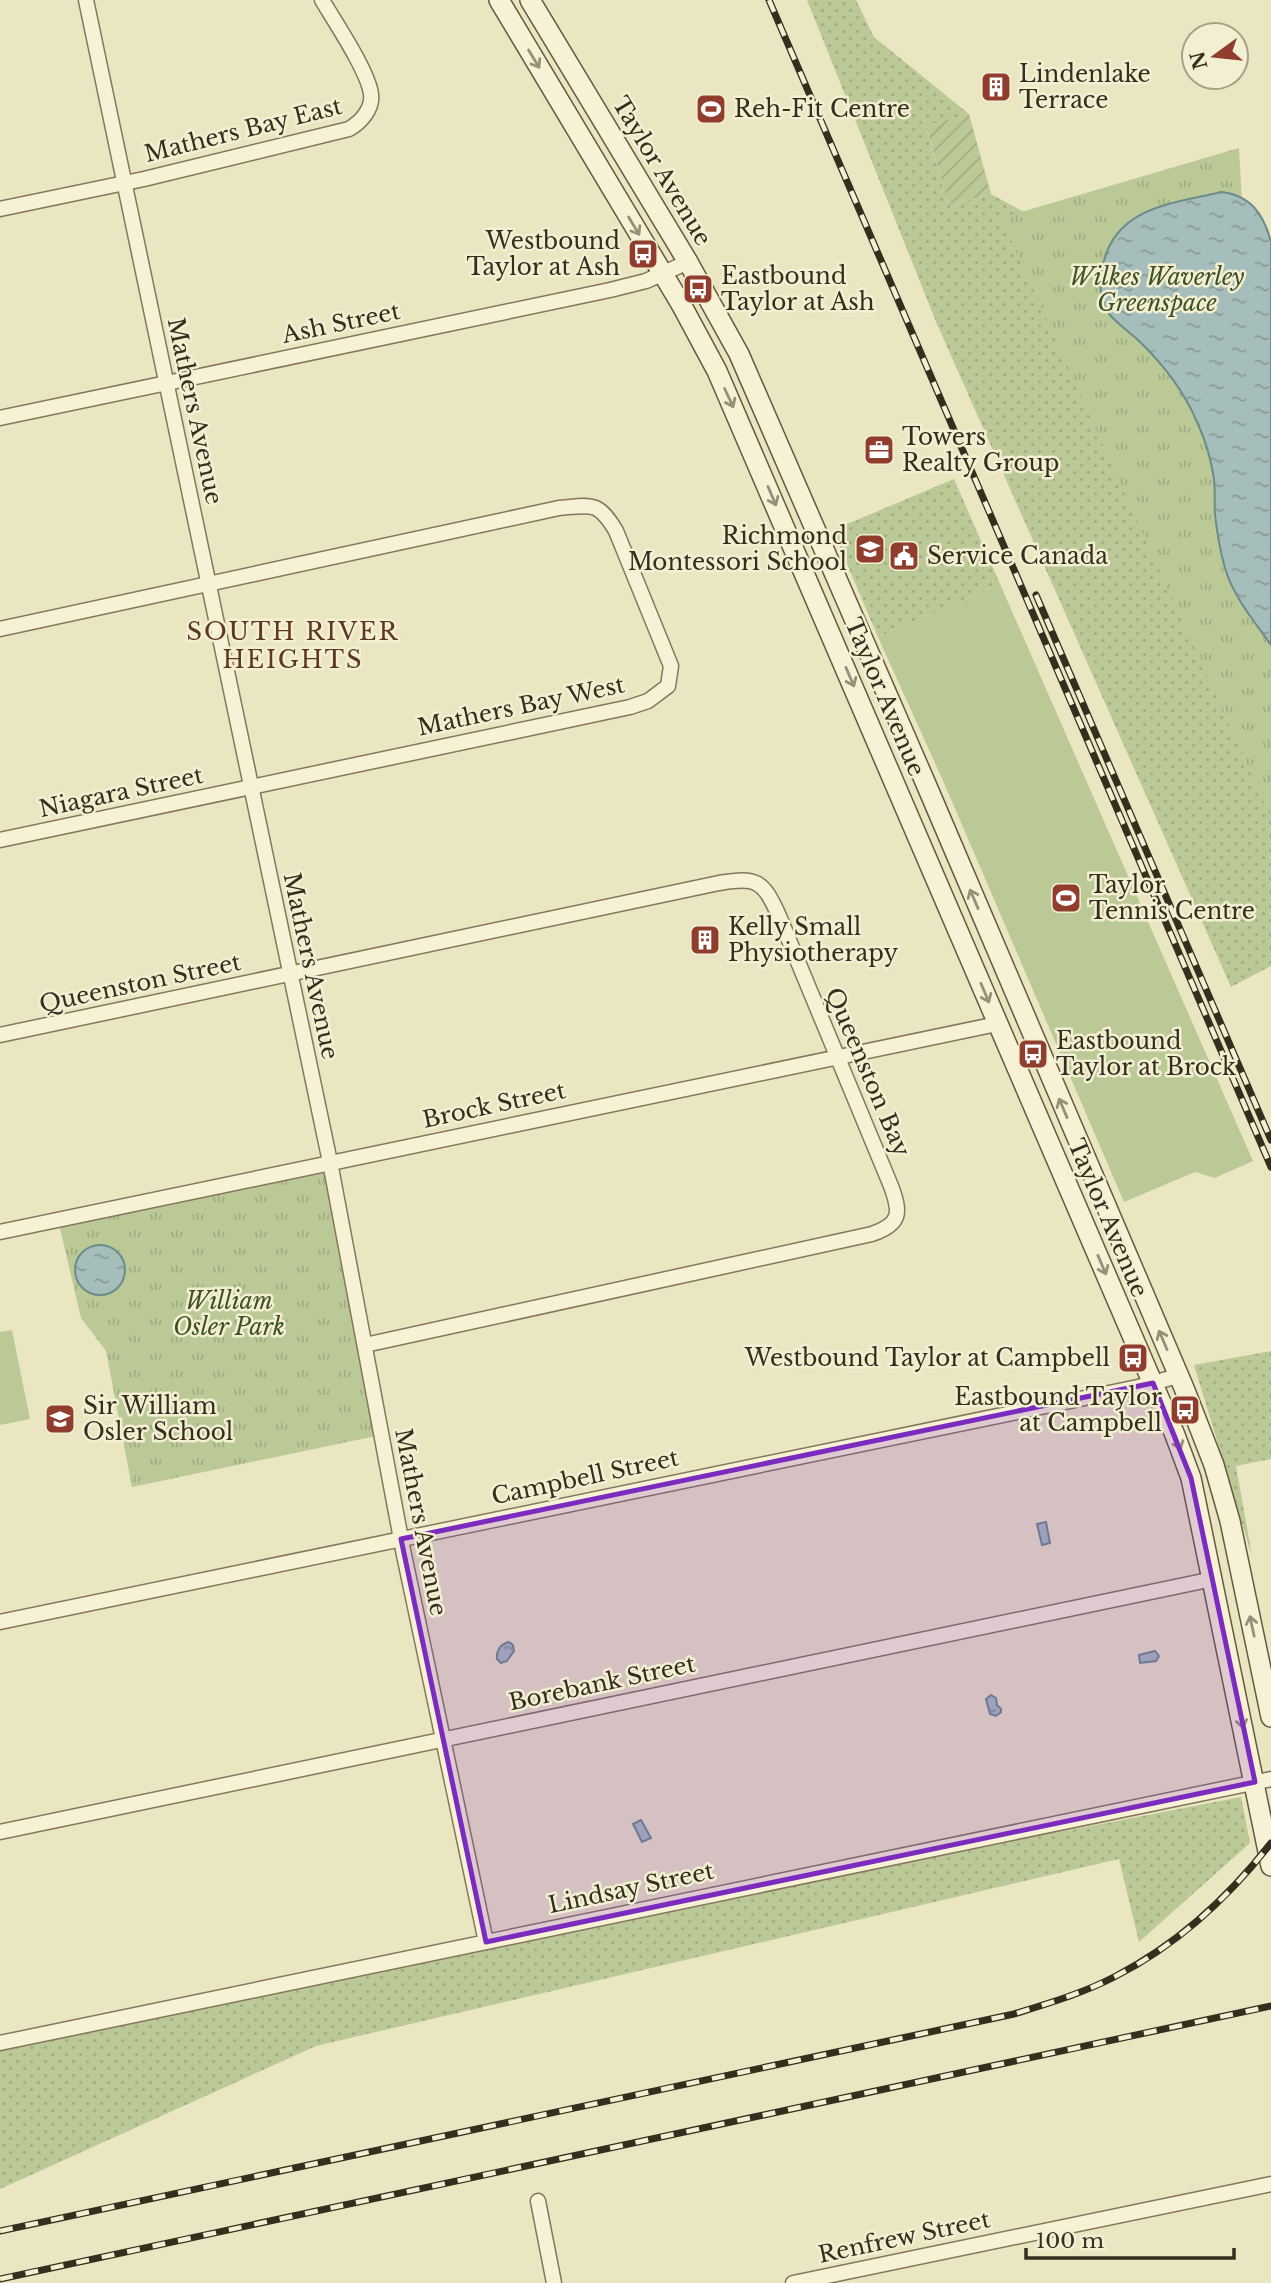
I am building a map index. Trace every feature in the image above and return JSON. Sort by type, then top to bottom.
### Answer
[{"type":"main road","name":"Taylor Avenue","points":[[499,0],[663,273],[717,371],[1175,1435],[1191,1478],[1263,1781],[1271,1866]]},
{"type":"main road","name":"Taylor Avenue","points":[[530,0],[688,262],[739,354],[863,640],[1214,1465],[1230,1521],[1271,1717]]},
{"type":"main road","name":"Taylor Avenue","points":[[823,614],[845,632],[863,640]]},
{"type":"street","name":"Mathers Avenue","points":[[86,0],[330,1162],[401,1539],[486,1942]]},
{"type":"street","name":"Mathers Bay East","points":[[125,183],[357,125],[365,117],[372,96],[366,77],[322,0]]},
{"type":"street","points":[[0,209],[125,183]]},
{"type":"street","name":"Ash Street","points":[[0,418],[646,281],[688,262]]},
{"type":"street","name":"Mathers Bay West","points":[[209,586],[559,508],[594,507],[605,513],[616,531],[671,666],[668,686],[649,701],[630,707],[251,788]]},
{"type":"street","points":[[0,629],[209,586]]},
{"type":"street","name":"Niagara Street","points":[[0,840],[251,788]]},
{"type":"street","name":"Queenston Bay","points":[[290,975],[719,883],[752,880],[763,887],[771,898],[898,1205],[896,1219],[886,1229],[872,1234],[365,1345]]},
{"type":"street","name":"Queenston Street","points":[[0,1035],[290,975]]},
{"type":"street","name":"Brock Street","points":[[0,1232],[997,1024]]},
{"type":"street","name":"Campbell Street","points":[[0,1622],[1178,1376]]},
{"type":"street","name":"Borebank Street","points":[[0,1832],[1213,1579]]},
{"type":"street","name":"Lindsay Street","points":[[0,2043],[1263,1781]]},
{"type":"street","name":"Renfrew Street","points":[[793,2283],[1271,2184]]},
{"type":"street","points":[[538,2201],[555,2283]]},
{"type":"highlighted area","points":[[1153,1383],[1191,1478],[1255,1782],[486,1942],[401,1539]]},
{"type":"green space","points":[[807,0],[856,0],[874,37],[969,114],[926,126],[948,205],[991,194],[1104,256],[1271,645],[1271,966],[1231,987],[937,324]]},
{"type":"green space","points":[[969,114],[991,194],[948,205],[926,125]]},
{"type":"green space","name":"Wilkes Waverley Greenspace","points":[[1239,148],[1242,203],[1271,237],[1271,818],[1001,218]]},
{"type":"green space","points":[[954,479],[1000,584],[878,637],[833,531]]},
{"type":"green space","name":"Taylor Tennis Centre","points":[[1000,584],[1253,1161],[1215,1178],[1195,1172],[1124,1202],[944,783],[878,637]]},
{"type":"green space","name":"William Osler Park","points":[[330,1162],[381,1435],[132,1487],[106,1351],[81,1318],[58,1220]]},
{"type":"green space","points":[[12,1330],[30,1419],[0,1425],[0,1332]]},
{"type":"green space","points":[[1271,1351],[1271,1459],[1236,1466],[1252,1556],[1194,1365]]},
{"type":"green space","points":[[1241,1797],[1250,1843],[1139,1942],[1119,1859],[316,2046],[0,2189],[0,2043],[486,1942]]},
{"type":"water","points":[[1221,192],[1240,197],[1255,208],[1271,242],[1271,645],[1239,598],[1225,568],[1216,521],[1212,467],[1192,411],[1179,388],[1156,358],[1110,315],[1101,293],[1101,275],[1108,249],[1118,233],[1131,221],[1164,205]]},
{"type":"water","points":[[100,1245],[117,1253],[125,1270],[117,1287],[100,1295],[83,1287],[75,1270],[83,1253]]},
{"type":"water","points":[[1046,1522],[1050,1543],[1042,1545],[1037,1524]]},
{"type":"water","points":[[509,1642],[514,1651],[507,1661],[501,1663],[497,1659],[498,1651],[503,1644]]},
{"type":"water","points":[[1155,1651],[1159,1656],[1156,1661],[1140,1663],[1139,1655]]},
{"type":"water","points":[[991,1695],[996,1698],[1001,1709],[996,1716],[990,1714],[986,1699]]},
{"type":"water","points":[[641,1820],[651,1838],[642,1842],[633,1824]]},
{"type":"railway","points":[[769,0],[1271,1167]]},
{"type":"railway","points":[[1036,595],[1271,1140]]},
{"type":"railway","points":[[0,2231],[1014,2014],[1091,1988],[1139,1963],[1201,1918],[1271,1843]]},
{"type":"railway","points":[[0,2279],[1271,2006]]},
{"type":"place","name":"Lindenlake Terrace","points":[[996,87]]},
{"type":"place","name":"Reh-Fit Centre","points":[[711,109]]},
{"type":"place","name":"Westbound Taylor at Ash","points":[[643,254]]},
{"type":"place","name":"Eastbound Taylor at Ash","points":[[698,289]]},
{"type":"place","name":"Towers Realty Group","points":[[879,450]]},
{"type":"place","name":"Richmond Montessori School","points":[[870,549]]},
{"type":"place","name":"Service Canada","points":[[904,556]]},
{"type":"place","name":"Taylor Tennis Centre","points":[[1066,898]]},
{"type":"place","name":"Kelly Small Physiotherapy","points":[[705,940]]},
{"type":"place","name":"Eastbound Taylor at Brock","points":[[1033,1054]]},
{"type":"place","name":"Westbound Taylor at Campbell","points":[[1133,1358]]},
{"type":"place","name":"Eastbound Taylor at Campbell","points":[[1185,1410]]},
{"type":"place","name":"Sir William Osler School","points":[[60,1419]]},
{"type":"district","name":"SOUTH RIVER HEIGHTS","points":[[293,646]]}]
